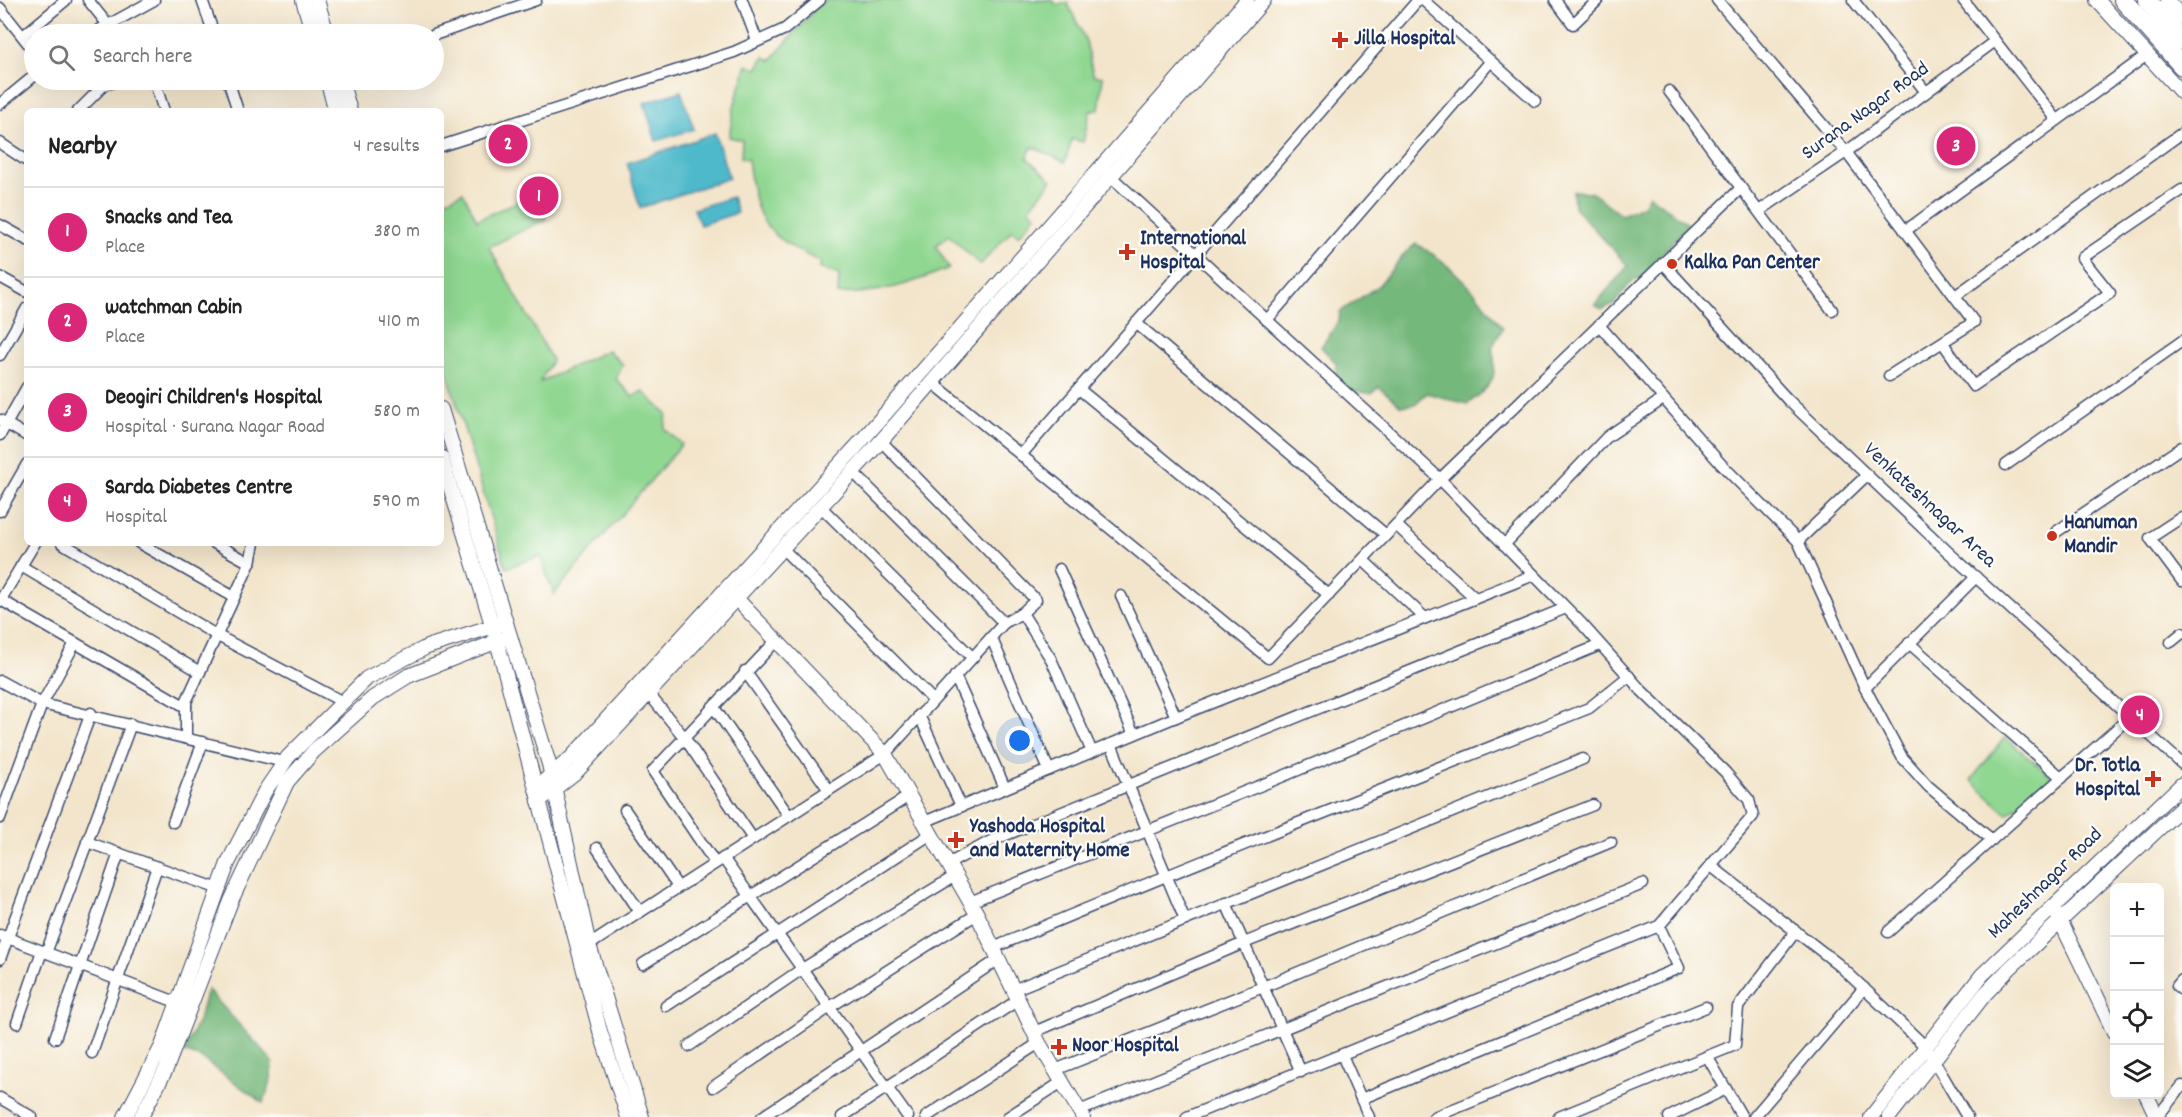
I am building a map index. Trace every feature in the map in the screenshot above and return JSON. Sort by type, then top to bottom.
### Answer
[{"type":"highway","points":[[2123,0],[2182,66]]},
{"type":"highway","points":[[2147,0],[2182,40]]},
{"type":"street","points":[[37,24],[66,0]]},
{"type":"street","points":[[88,0],[107,24]]},
{"type":"street","points":[[110,24],[154,0]]},
{"type":"street","points":[[202,0],[210,24]]},
{"type":"street","points":[[303,0],[310,24]]},
{"type":"street","points":[[317,0],[324,24]]},
{"type":"street","points":[[444,32],[536,0]]},
{"type":"street","points":[[742,0],[757,41]]},
{"type":"street","points":[[444,145],[723,56],[785,29],[819,0]]},
{"type":"street","points":[[538,794],[555,790],[577,771],[648,693],[856,447],[1247,0]]},
{"type":"street","points":[[538,794],[551,776],[731,593],[782,548],[881,441],[1264,0]]},
{"type":"street","points":[[1021,455],[1418,0]]},
{"type":"street","points":[[1423,0],[1535,101]]},
{"type":"street","points":[[1556,0],[1573,24],[1598,0]]},
{"type":"street","points":[[1717,0],[1846,152],[1974,322],[1889,376]]},
{"type":"street","points":[[1853,0],[1926,92]]},
{"type":"street","points":[[1963,0],[2057,120]]},
{"type":"street","points":[[2097,0],[2182,93]]},
{"type":"street","points":[[2167,0],[2182,18]]},
{"type":"street","points":[[0,8],[23,36]]},
{"type":"street","name":"Surana Nagar Road","points":[[1759,212],[1846,152],[1995,41]]},
{"type":"street","points":[[1905,231],[2146,55]]},
{"type":"street","points":[[1267,320],[1491,61]]},
{"type":"street","points":[[0,104],[24,84]]},
{"type":"street","points":[[81,108],[100,90]]},
{"type":"street","points":[[157,90],[163,108]]},
{"type":"street","points":[[231,90],[237,108]]},
{"type":"street","points":[[330,90],[335,108]]},
{"type":"street","points":[[344,90],[349,108]]},
{"type":"street","points":[[1669,91],[1832,310]]},
{"type":"street","points":[[1954,296],[2182,133]]},
{"type":"street","points":[[0,143],[24,159]]},
{"type":"street","points":[[1101,167],[1440,479],[1629,676],[1725,772],[1749,800],[1753,816],[1659,926],[1187,1117]]},
{"type":"street","points":[[932,382],[1268,658],[1440,479],[1741,188]]},
{"type":"street","points":[[1943,343],[1973,386],[2110,293],[2082,258],[2182,190]]},
{"type":"street","points":[[0,225],[24,238]]},
{"type":"street","name":"Venkateshnagar Area","points":[[1663,263],[1788,400],[1976,577],[2182,764]]},
{"type":"street","points":[[0,277],[24,290]]},
{"type":"street","points":[[0,355],[24,313]]},
{"type":"street","points":[[1136,324],[1386,535]]},
{"type":"street","points":[[1599,325],[1721,464],[1798,541],[1865,688],[1902,757],[1928,786],[1992,840]]},
{"type":"street","points":[[2006,465],[2182,341]]},
{"type":"street","points":[[1079,389],[1329,594]]},
{"type":"street","points":[[0,435],[3,422],[24,391]]},
{"type":"street","points":[[1504,544],[1607,438],[1663,399]]},
{"type":"street","points":[[3,422],[24,433]]},
{"type":"street","points":[[444,433],[449,473],[538,794],[600,1032],[628,1117]]},
{"type":"street","points":[[589,945],[885,754],[1004,623],[1022,613],[1036,600],[881,441]]},
{"type":"street","points":[[2056,532],[2182,447]]},
{"type":"street","points":[[0,511],[24,469]]},
{"type":"street","points":[[852,471],[1004,623]]},
{"type":"street","points":[[449,473],[507,622],[555,790],[589,945],[642,1117]]},
{"type":"street","points":[[1798,541],[1867,475]]},
{"type":"street","points":[[820,506],[972,657]]},
{"type":"street","points":[[2182,517],[2150,538],[2182,581]]},
{"type":"street","points":[[1396,525],[1475,598]]},
{"type":"street","points":[[33,546],[0,600],[186,707]]},
{"type":"street","points":[[67,546],[216,635],[343,702]]},
{"type":"street","points":[[144,546],[234,597]]},
{"type":"street","points":[[219,546],[249,563]]},
{"type":"street","points":[[186,737],[186,707],[249,563],[253,546]]},
{"type":"street","points":[[782,548],[933,700]]},
{"type":"street","points":[[1363,560],[1425,618]]},
{"type":"street","points":[[21,566],[200,672]]},
{"type":"street","points":[[1059,569],[1134,734]]},
{"type":"street","points":[[924,822],[1134,734],[1533,575]]},
{"type":"street","points":[[1865,688],[1976,577]]},
{"type":"street","points":[[731,593],[885,754],[974,908],[1036,1037],[1081,1114],[1282,1028],[1642,884]]},
{"type":"street","points":[[1121,596],[1176,717]]},
{"type":"street","points":[[688,1046],[952,870],[991,841],[1130,787],[1566,608]]},
{"type":"street","points":[[1022,613],[1051,659],[1092,752]]},
{"type":"street","points":[[141,1117],[166,1069],[219,889],[233,853],[265,791],[284,762],[367,678],[427,647],[507,622]]},
{"type":"street","points":[[2171,642],[2182,633]]},
{"type":"street","points":[[125,1117],[184,1005],[287,782],[314,751],[374,698],[408,676],[511,636]]},
{"type":"street","points":[[991,637],[1049,770]]},
{"type":"street","points":[[776,641],[745,671],[653,771],[719,861],[750,896],[908,1117]]},
{"type":"street","points":[[0,818],[42,704],[75,643]]},
{"type":"street","points":[[1910,643],[2062,778]]},
{"type":"street","points":[[713,1087],[974,908],[1148,829],[1269,782],[1600,645]]},
{"type":"street","points":[[745,671],[829,790]]},
{"type":"street","points":[[955,676],[1005,788]]},
{"type":"street","points":[[762,1117],[996,953],[1167,875],[1294,827],[1589,708],[1629,676]]},
{"type":"street","points":[[0,681],[42,704],[284,762]]},
{"type":"street","points":[[648,693],[684,737],[753,839]]},
{"type":"street","points":[[713,705],[789,816]]},
{"type":"street","points":[[0,959],[4,936],[91,714]]},
{"type":"street","points":[[919,716],[961,806]]},
{"type":"street","points":[[1888,932],[2130,717]]},
{"type":"street","points":[[17,1023],[131,724]]},
{"type":"street","points":[[173,822],[203,742]]},
{"type":"street","points":[[1111,744],[1185,920]]},
{"type":"street","points":[[842,1117],[1016,995],[1185,920],[1583,759]]},
{"type":"street","name":"Maheshnagar Road","points":[[1871,1117],[1982,975],[2182,784]]},
{"type":"street","points":[[643,964],[909,796]]},
{"type":"street","points":[[926,1117],[1036,1037],[1244,943],[1593,805]]},
{"type":"street","name":"Maheshnagar Road","points":[[1888,1117],[1985,994],[2059,920],[2182,807]]},
{"type":"street","points":[[625,810],[678,887]]},
{"type":"street","points":[[666,1006],[931,834]]},
{"type":"street","points":[[87,842],[219,889]]},
{"type":"street","points":[[1008,1117],[1059,1076],[1263,987],[1611,842]]},
{"type":"street","points":[[597,848],[640,912]]},
{"type":"street","points":[[55,1038],[119,853]]},
{"type":"street","points":[[1712,866],[1838,964],[1929,1045],[1937,1056],[1967,1117]]},
{"type":"street","points":[[92,1053],[157,867]]},
{"type":"street","points":[[1226,903],[1301,1072]]},
{"type":"street","points":[[2054,905],[2059,920],[2110,1022]]},
{"type":"street","points":[[1361,1099],[1679,968],[1659,926]]},
{"type":"street","points":[[1559,1117],[1735,1045],[1738,1007],[1796,931]]},
{"type":"street","points":[[4,936],[184,1005]]},
{"type":"street","points":[[2182,980],[2177,986],[2182,990]]},
{"type":"street","points":[[1754,1117],[1864,988]]},
{"type":"street","points":[[1434,1117],[1706,1007]]},
{"type":"street","points":[[1342,1055],[1369,1117]]},
{"type":"street","points":[[1707,1056],[1742,1117]]},
{"type":"street","points":[[2148,1099],[2157,1117],[2182,1086]]},
{"type":"street","points":[[1670,1117],[1726,1089]]},
{"type":"street","points":[[0,1098],[32,1117]]},
{"type":"green space","points":[[827,0],[1052,0],[1057,5],[1067,2],[1086,41],[1093,75],[1103,77],[1099,110],[1090,111],[1083,142],[1072,139],[1065,162],[1032,147],[1027,158],[1052,180],[1029,209],[1036,215],[1019,236],[1012,230],[980,265],[949,235],[936,246],[949,268],[895,287],[838,294],[839,275],[819,268],[821,262],[775,234],[759,212],[754,198],[748,159],[741,158],[742,140],[729,137],[734,106],[747,65],[757,69],[764,57],[771,60],[817,7]]},
{"type":"green space","points":[[1573,191],[1591,192],[1622,215],[1644,205],[1649,195],[1688,224],[1643,277],[1631,282],[1614,304],[1602,309],[1595,304],[1628,266],[1574,207]]},
{"type":"green space","points":[[463,192],[477,220],[534,194],[546,219],[489,247],[552,360],[540,382],[608,350],[623,365],[616,379],[633,397],[642,391],[667,414],[665,429],[682,444],[554,594],[540,556],[506,568],[444,362],[444,202]]},
{"type":"green space","points":[[1416,244],[1453,271],[1474,292],[1503,328],[1492,347],[1495,366],[1492,380],[1467,404],[1427,393],[1415,404],[1401,406],[1379,387],[1372,393],[1349,391],[1336,378],[1336,363],[1321,347],[1339,321],[1340,312],[1379,285],[1406,252]]},
{"type":"green space","points":[[2005,737],[2054,779],[2007,814],[1971,780]]},
{"type":"green space","points":[[207,989],[273,1062],[270,1085],[263,1103],[201,1058],[184,1052],[200,1016]]},
{"type":"water","points":[[681,91],[694,129],[656,141],[644,103]]},
{"type":"water","points":[[715,133],[729,178],[640,208],[627,163]]},
{"type":"water","points":[[732,197],[737,213],[700,225],[694,209]]},
{"type":"place","name":"Jilla Hospital","points":[[1340,40]]},
{"type":"place","name":"watchman Cabin","points":[[508,144]]},
{"type":"place","name":"Deogiri Children's Hospital","points":[[1956,146]]},
{"type":"place","name":"Snacks and Tea","points":[[539,196]]},
{"type":"place","name":"International Hospital","points":[[1127,252]]},
{"type":"place","name":"Kalka Pan Center","points":[[1672,264]]},
{"type":"place","name":"Hanuman Mandir","points":[[2052,536]]},
{"type":"place","name":"Sarda Diabetes Centre","points":[[2140,715]]},
{"type":"place","name":"Dr. Totla Hospital","points":[[2153,779]]},
{"type":"place","name":"Yashoda Hospital and Maternity Home","points":[[956,840]]},
{"type":"place","name":"Noor Hospital","points":[[1059,1047]]}]
